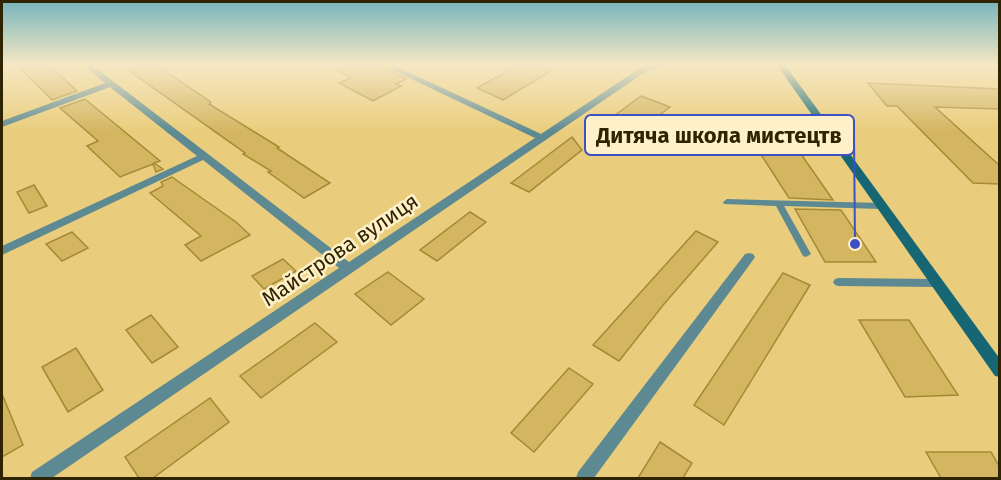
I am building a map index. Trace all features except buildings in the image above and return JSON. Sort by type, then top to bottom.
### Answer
[{"type":"street","points":[[2,124],[101,87]]},
{"type":"street","points":[[114,87],[348,268]]},
{"type":"street","points":[[434,87],[542,138]]},
{"type":"street","name":"Майстрова вулиця","points":[[38,478],[617,87]]},
{"type":"street","points":[[796,87],[999,371]]},
{"type":"street","points":[[2,251],[202,157]]},
{"type":"street","points":[[584,478],[749,257]]},
{"type":"lane","points":[[727,202],[881,206]]},
{"type":"lane","points":[[779,204],[806,254]]},
{"type":"lane","points":[[838,282],[936,283]]},
{"type":"place","name":"Дитяча школа мистецтв","points":[[855,244]]}]
